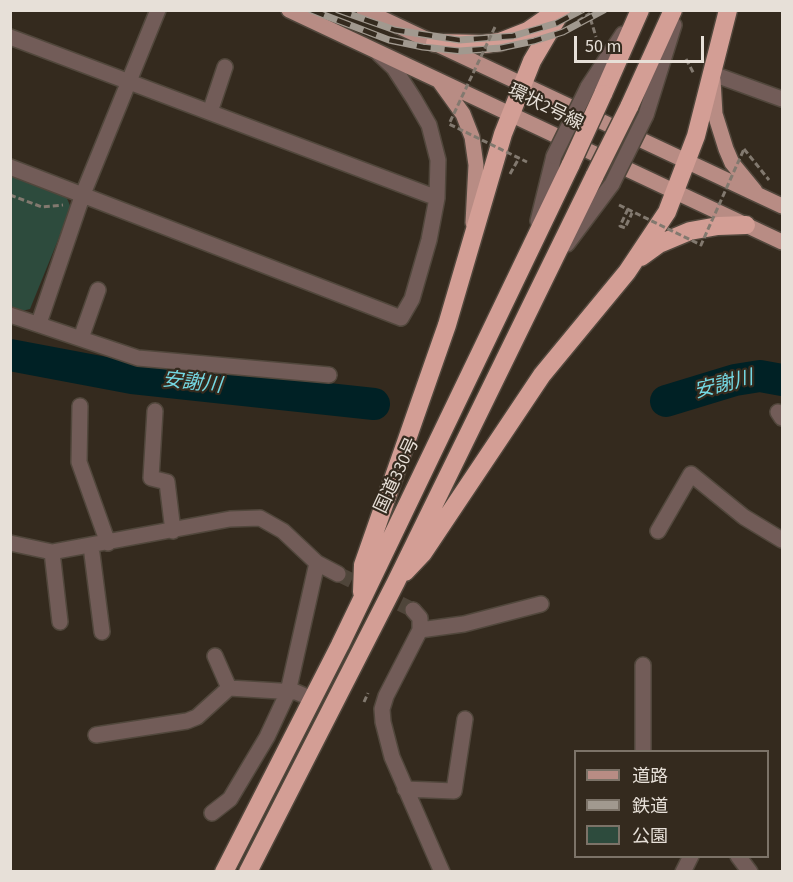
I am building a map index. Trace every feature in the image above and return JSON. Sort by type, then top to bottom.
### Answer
[{"type":"highway","points":[[435,43],[484,45],[515,38],[540,24],[556,10]]},
{"type":"highway","name":"国道330号","points":[[224,872],[361,600],[571,164],[596,90],[639,10]]},
{"type":"highway","points":[[248,872],[396,582],[629,107],[673,10]]},
{"type":"highway","points":[[627,272],[676,194],[713,74],[728,10]]},
{"type":"highway","points":[[361,600],[363,565],[447,325],[497,151],[545,35],[565,18]]},
{"type":"highway","points":[[396,582],[423,553],[542,375],[627,272],[651,248],[690,231],[718,226],[746,225]]},
{"type":"main road","name":"環状2号線","points":[[289,10],[511,113],[676,194],[783,242]]},
{"type":"main road","name":"環状2号線","points":[[364,10],[783,206]]},
{"type":"main road","points":[[713,74],[716,114],[726,149],[732,163],[757,194]]},
{"type":"main road","points":[[437,78],[457,104],[472,137],[476,165],[473,241]]},
{"type":"street","points":[[39,323],[83,194],[158,10]]},
{"type":"street","points":[[548,270],[612,184],[646,115],[678,10]]},
{"type":"street","points":[[10,37],[437,198]]},
{"type":"street","points":[[10,167],[401,318],[421,273],[437,198],[438,160],[429,125],[394,68],[373,48]]},
{"type":"street","points":[[210,112],[225,68]]},
{"type":"street","points":[[713,74],[783,99]]},
{"type":"street","points":[[536,233],[554,156],[596,90]]},
{"type":"street","points":[[81,338],[98,290]]},
{"type":"street","points":[[10,315],[138,358],[329,375]]},
{"type":"street","points":[[81,406],[79,462],[108,543]]},
{"type":"street","points":[[155,411],[151,478],[167,482],[173,531]]},
{"type":"street","points":[[658,531],[691,474],[744,518],[783,540]]},
{"type":"street","points":[[10,543],[52,552],[230,519],[260,518],[283,531],[317,563],[338,574]]},
{"type":"street","points":[[91,546],[102,632]]},
{"type":"street","points":[[52,552],[60,622]]},
{"type":"street","points":[[212,813],[230,799],[267,737],[288,692],[317,563]]},
{"type":"street","points":[[420,630],[464,624],[540,604]]},
{"type":"street","points":[[412,610],[420,618],[420,630],[382,709],[392,757],[442,872]]},
{"type":"street","points":[[215,656],[229,688]]},
{"type":"street","points":[[643,665],[643,750]]},
{"type":"street","points":[[96,735],[187,721],[197,717],[229,688],[288,692],[312,699]]},
{"type":"street","points":[[405,789],[454,790],[465,719]]},
{"type":"street","points":[[683,872],[690,858]]},
{"type":"street","points":[[740,858],[750,872]]},
{"type":"path","points":[[565,18],[589,14],[596,37]]},
{"type":"path","points":[[495,27],[449,124],[527,162]]},
{"type":"path","points":[[620,205],[700,245],[744,149],[769,180]]},
{"type":"path","points":[[10,195],[42,207],[59,207],[70,202]]},
{"type":"path","points":[[628,209],[620,226],[625,228],[632,213]]},
{"type":"green space","points":[[10,175],[66,196],[71,208],[30,309],[22,311],[11,308]]},
{"type":"waterway","name":"安謝川","points":[[10,355],[132,378],[374,404]]},
{"type":"waterway","name":"安謝川","points":[[666,401],[735,380],[760,376],[782,380]]},
{"type":"tunnel","points":[[338,574],[413,610]]},
{"type":"railway","points":[[311,10],[389,40],[460,51],[500,48],[534,41],[563,32],[604,10]]},
{"type":"railway","points":[[338,10],[395,30],[459,40],[513,36],[557,23],[582,10]]}]
